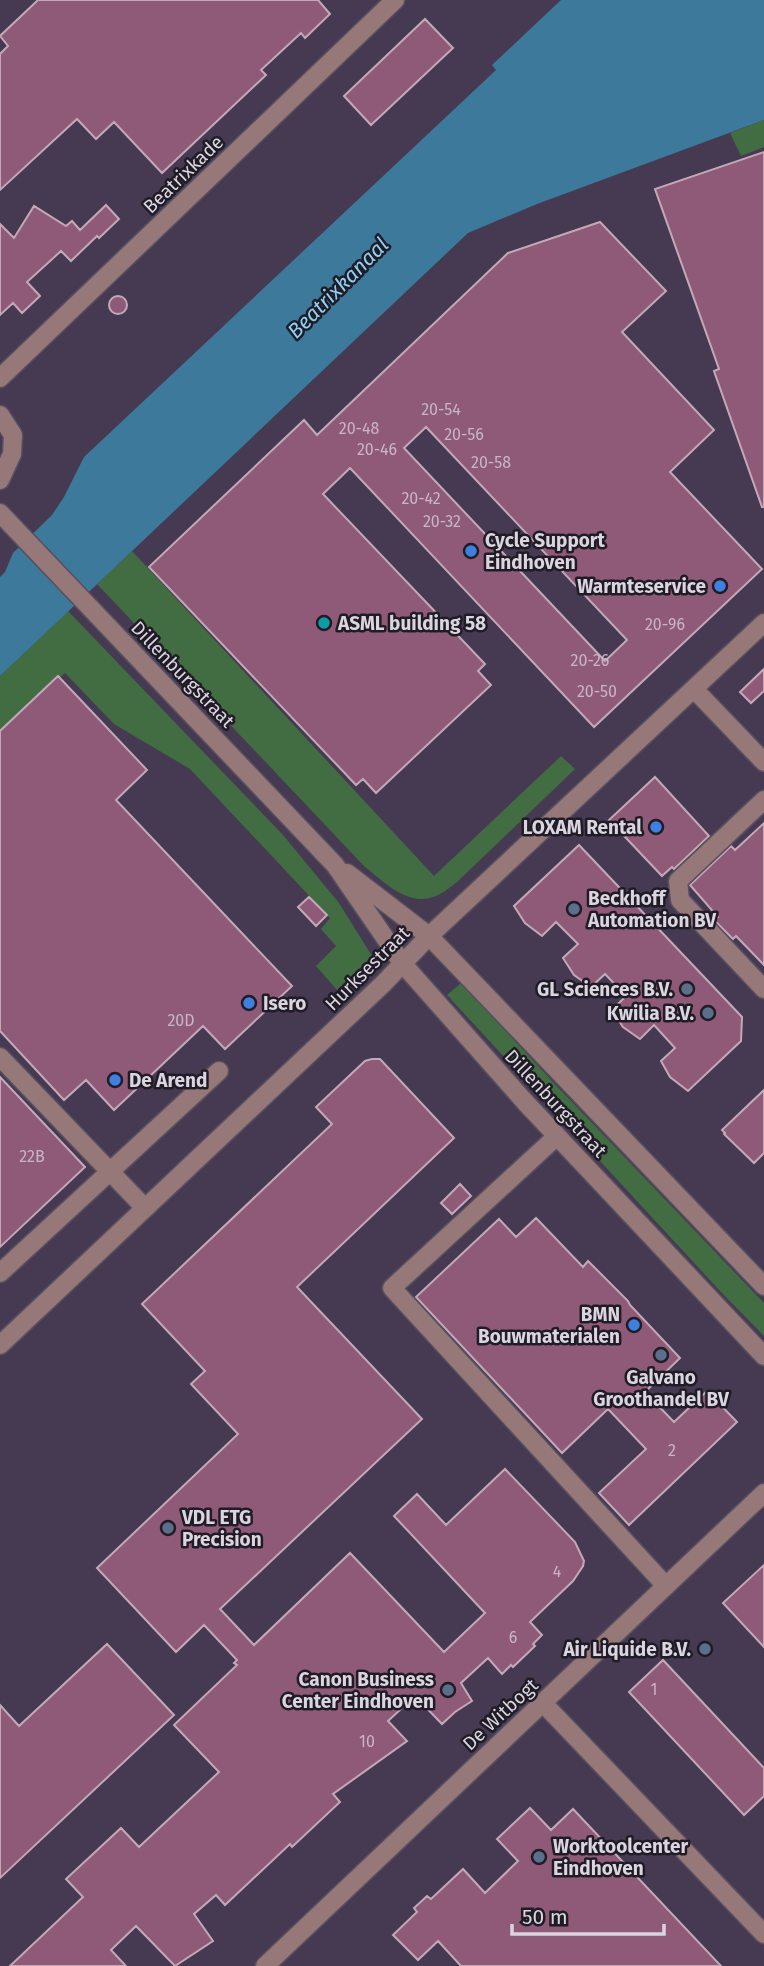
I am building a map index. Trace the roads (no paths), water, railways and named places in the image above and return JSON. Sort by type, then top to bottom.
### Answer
[{"type":"street","name":"Beatrixkade","points":[[0,378],[395,0]]},
{"type":"street","points":[[0,415],[13,435],[12,454],[0,480]]},
{"type":"street","name":"Dillenburgstraat","points":[[0,513],[335,865],[403,964],[557,1136],[764,1356]]},
{"type":"street","name":"Hurksestraat","points":[[0,1345],[403,964],[429,936],[764,623]]},
{"type":"street","points":[[694,689],[764,762]]},
{"type":"street","points":[[764,800],[678,881],[680,900],[764,989]]},
{"type":"street","name":"Dillenburgstraat","points":[[335,865],[429,936],[764,1286]]},
{"type":"street","points":[[0,1057],[145,1208]]},
{"type":"street","points":[[0,1273],[219,1070]]},
{"type":"street","points":[[557,1136],[392,1288],[666,1586]]},
{"type":"street","name":"De Witbogt","points":[[265,1966],[764,1493]]},
{"type":"street","points":[[543,1703],[764,1934]]},
{"type":"water","name":"Beatrixkanaal","points":[[561,0],[764,0],[764,120],[537,204],[468,233],[0,676],[0,577],[13,553],[52,515],[84,457],[496,70],[492,65]]},
{"type":"place","name":"Cycle Support Eindhoven","points":[[471,551]]},
{"type":"place","name":"Warmteservice","points":[[720,586]]},
{"type":"place","name":"ASML building 58","points":[[324,623]]},
{"type":"place","name":"LOXAM Rental","points":[[656,827]]},
{"type":"place","name":"Beckhoff Automation BV","points":[[574,909]]},
{"type":"place","name":"GL Sciences B.V.","points":[[687,989]]},
{"type":"place","name":"Isero","points":[[249,1003]]},
{"type":"place","name":"Kwilia B.V.","points":[[708,1013]]},
{"type":"place","name":"De Arend","points":[[115,1080]]},
{"type":"place","name":"BMN Bouwmaterialen","points":[[634,1325]]},
{"type":"place","name":"Galvano Groothandel BV","points":[[661,1355]]},
{"type":"place","name":"VDL ETG Precision","points":[[168,1528]]},
{"type":"place","name":"Air Liquide B.V.","points":[[705,1649]]},
{"type":"place","name":"Canon Business Center Eindhoven","points":[[448,1690]]},
{"type":"place","name":"Worktoolcenter Eindhoven","points":[[539,1857]]}]
